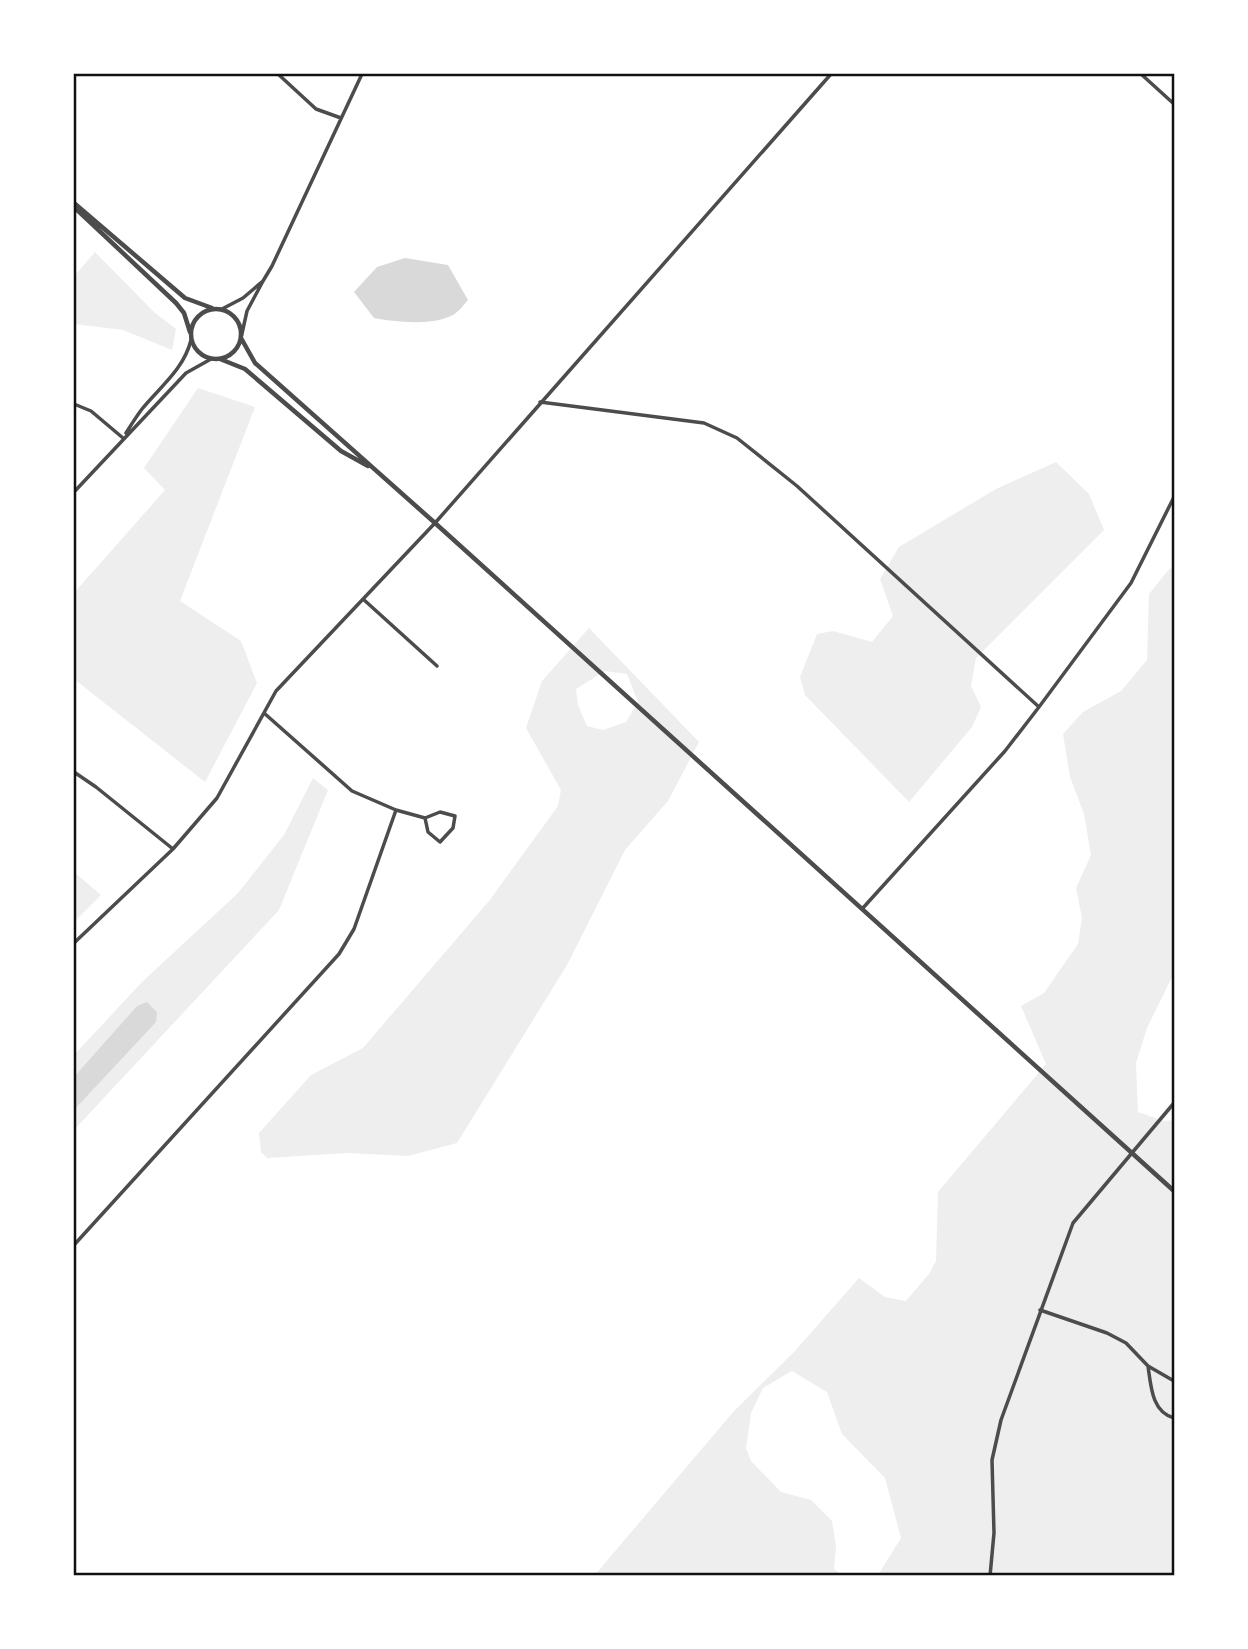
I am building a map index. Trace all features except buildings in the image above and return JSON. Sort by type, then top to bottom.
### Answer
[{"type":"street","points":[[278,74],[316,109],[341,118]]},
{"type":"street","points":[[220,359],[234,352],[241,338],[247,311],[272,266],[362,74]]},
{"type":"street","points":[[74,943],[173,849],[217,798],[276,691],[435,523],[831,74]]},
{"type":"street","points":[[1141,74],[1174,104]]},
{"type":"street","points":[[74,205],[185,298],[229,312],[239,323],[241,338],[255,363],[1174,1191]]},
{"type":"street","points":[[74,205],[176,303],[184,313],[191,340],[198,352],[211,359],[220,359],[245,369],[341,451],[375,469]]},
{"type":"street","points":[[222,309],[243,299],[262,281]]},
{"type":"street","points":[[190,332],[197,316],[212,308]]},
{"type":"street","points":[[74,492],[178,369],[191,340]]},
{"type":"street","points":[[122,438],[146,417],[186,373],[211,359]]},
{"type":"street","points":[[540,402],[704,424],[737,438],[797,486],[1039,707]]},
{"type":"street","points":[[74,404],[91,411],[122,438]]},
{"type":"street","points":[[863,909],[1005,751],[1039,707],[1131,583],[1174,497]]},
{"type":"street","points":[[363,599],[437,666]]},
{"type":"street","points":[[264,713],[352,791],[396,810],[425,818],[440,812],[456,816],[453,828],[440,842],[428,832],[425,818]]},
{"type":"street","points":[[74,772],[173,849]]},
{"type":"street","points":[[74,1245],[339,954],[354,929],[396,810]]},
{"type":"street","points":[[990,1576],[994,1534],[992,1460],[1001,1420],[1073,1223],[1174,1103]]},
{"type":"street","points":[[1040,1310],[1107,1333],[1126,1343],[1148,1367],[1174,1381]]},
{"type":"street","points":[[1148,1367],[1156,1404],[1163,1414],[1174,1418]]},
{"type":"shaded area","points":[[95,252],[155,313],[176,329],[172,350],[123,330],[74,324],[74,273],[77,273]]},
{"type":"shaded area","points":[[405,258],[448,265],[468,300],[457,312],[440,320],[405,322],[374,318],[354,292],[377,267]]},
{"type":"shaded area","points":[[198,388],[255,407],[180,601],[241,641],[257,683],[205,782],[74,679],[74,593],[165,490],[144,468]]},
{"type":"shaded area","points":[[1056,462],[1089,494],[1104,530],[976,658],[971,686],[981,707],[972,727],[909,802],[805,695],[800,677],[817,634],[833,631],[872,642],[893,616],[880,579],[899,547],[996,489]]},
{"type":"shaded area","points":[[1170,568],[1174,570],[1174,973],[1147,1028],[1136,1063],[1138,1112],[1164,1121],[1174,1120],[1174,1575],[878,1575],[901,1538],[885,1478],[842,1434],[827,1392],[792,1371],[763,1388],[751,1413],[746,1448],[751,1461],[781,1492],[811,1500],[832,1521],[836,1546],[834,1569],[842,1575],[594,1576],[734,1411],[794,1352],[859,1278],[885,1297],[906,1301],[929,1274],[936,1261],[938,1192],[1046,1064],[1021,1006],[1044,993],[1078,944],[1082,918],[1076,888],[1091,855],[1084,814],[1070,777],[1063,734],[1083,712],[1121,691],[1147,660],[1149,594]]},
{"type":"shaded area","points":[[589,628],[699,742],[668,801],[625,850],[567,965],[457,1143],[408,1156],[348,1153],[267,1158],[261,1152],[259,1133],[311,1075],[363,1048],[489,901],[558,806],[561,790],[526,728],[542,681]],"holes":[[[605,671],[627,674],[638,702],[626,722],[603,730],[587,726],[578,705],[576,689]]]},
{"type":"shaded area","points":[[313,778],[328,790],[279,910],[74,1130],[74,1055],[142,982],[238,893],[284,835]]},
{"type":"shaded area","points":[[74,872],[101,895],[74,922]]},
{"type":"shaded area","points":[[147,1002],[157,1012],[156,1022],[74,1110],[74,1077],[137,1006]]}]
